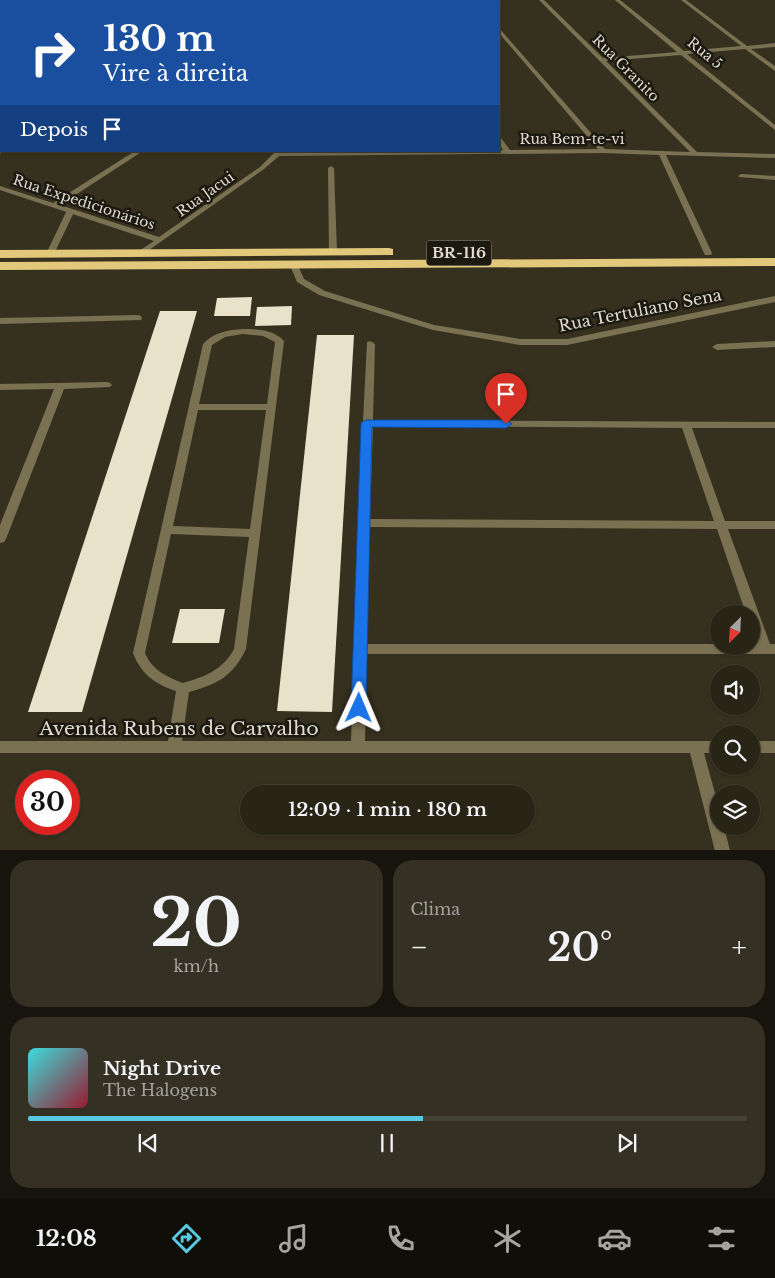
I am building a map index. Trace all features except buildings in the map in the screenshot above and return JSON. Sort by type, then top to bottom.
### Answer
[{"type":"highway","name":"BR-116","points":[[142,253],[775,253]]},
{"type":"highway","points":[[0,254],[142,253]]},
{"type":"highway","points":[[0,266],[775,262]]},
{"type":"street","name":"Rua Granito","points":[[541,0],[694,152]]},
{"type":"street","name":"Rua 5","points":[[617,0],[685,53],[775,128]]},
{"type":"street","points":[[683,0],[775,69]]},
{"type":"street","points":[[500,31],[602,151]]},
{"type":"street","points":[[600,60],[775,45]]},
{"type":"street","points":[[500,140],[508,152]]},
{"type":"street","name":"Rua Bem-te-vi","points":[[279,152],[602,151],[694,152],[775,156]]},
{"type":"street","points":[[52,206],[138,152]]},
{"type":"street","name":"Rua Jacui","points":[[142,253],[222,198],[279,152]]},
{"type":"street","points":[[661,152],[708,253]]},
{"type":"street","points":[[331,168],[333,252]]},
{"type":"street","points":[[741,176],[775,178]]},
{"type":"street","name":"Rua Expedicionários","points":[[0,188],[160,240]]},
{"type":"street","points":[[50,254],[70,212]]},
{"type":"street","name":"Rua Tertuliano Sena","points":[[293,263],[300,280],[322,293],[434,327],[520,342],[567,342],[775,299]]},
{"type":"street","points":[[0,321],[138,318]]},
{"type":"street","points":[[248,332],[268,335],[280,341],[272,407],[240,649],[235,661],[220,676],[183,688],[157,678],[147,669],[139,653],[210,341],[222,335],[248,332]]},
{"type":"street","points":[[358,747],[359,648],[370,344]]},
{"type":"street","points":[[717,347],[775,344]]},
{"type":"street","points":[[0,387],[107,385]]},
{"type":"street","points":[[0,539],[60,386]]},
{"type":"street","points":[[194,407],[272,407]]},
{"type":"street","points":[[366,423],[775,425]]},
{"type":"street","points":[[359,648],[770,649],[721,525],[686,425]]},
{"type":"street","points":[[363,523],[775,525]]},
{"type":"street","points":[[166,530],[254,533]]},
{"type":"street","points":[[174,748],[183,688]]},
{"type":"street","points":[[695,746],[723,850]]},
{"type":"street","name":"Avenida Rubens de Carvalho","points":[[0,747],[710,747]]},
{"type":"street","points":[[760,747],[775,747]]},
{"type":"route","points":[[359,708],[366,423],[506,424]]}]
